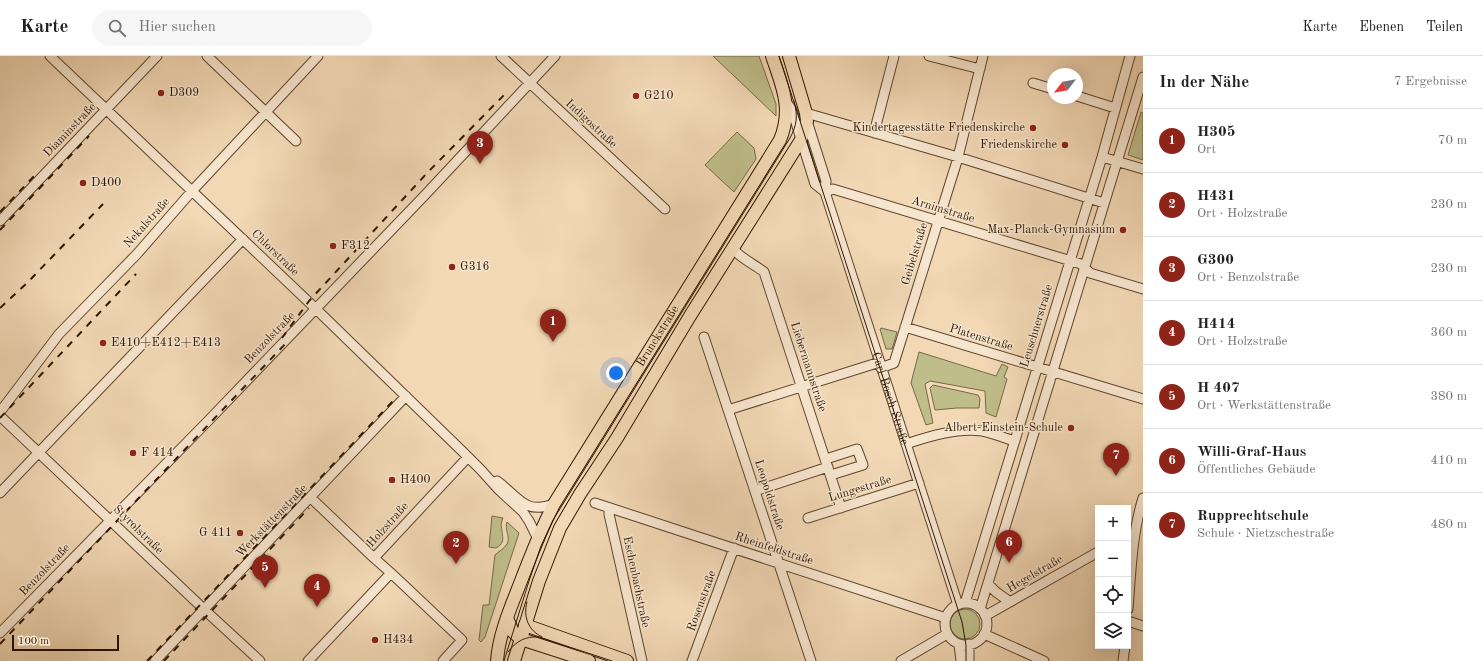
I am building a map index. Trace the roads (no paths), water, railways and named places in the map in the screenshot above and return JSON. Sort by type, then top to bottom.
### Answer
[{"type":"main road","name":"Carl-Bosch-Straße","points":[[772,56],[786,102]]},
{"type":"main road","name":"Carl-Bosch-Straße","points":[[789,56],[806,117]]},
{"type":"main road","name":"Brunckstraße","points":[[497,661],[502,632],[507,618],[538,539],[554,504],[777,146],[784,126],[786,102]]},
{"type":"main road","name":"Brunckstraße","points":[[514,661],[542,574],[560,528],[733,247],[801,140],[806,117]]},
{"type":"main road","points":[[507,618],[512,632],[520,639],[589,661]]},
{"type":"main road","points":[[525,625],[627,661]]},
{"type":"street","name":"Chlorstraße","points":[[50,56],[243,239],[499,486]]},
{"type":"street","name":"Diaminstraße","points":[[0,221],[157,56]]},
{"type":"street","points":[[207,56],[296,141]]},
{"type":"street","name":"Nekalstraße","points":[[0,412],[59,334],[136,254],[192,191],[318,56]]},
{"type":"street","name":"Indigostraße","points":[[501,56],[665,209]]},
{"type":"street","name":"Benzolstraße","points":[[0,633],[208,421],[425,195],[555,56]]},
{"type":"street","points":[[874,133],[894,56]]},
{"type":"street","points":[[929,56],[980,69]]},
{"type":"street","name":"Geibelstraße","points":[[880,365],[894,363],[958,157],[983,56]]},
{"type":"street","name":"Leuschnerstraße","points":[[962,604],[1038,368],[1102,157],[1130,56]]},
{"type":"street","points":[[982,613],[988,584],[1143,77]]},
{"type":"street","points":[[1033,83],[1047,87]]},
{"type":"street","points":[[1083,98],[1115,108]]},
{"type":"street","name":"Carl-Bosch-Straße","points":[[786,102],[792,110],[816,184],[825,192]]},
{"type":"street","points":[[806,117],[874,133],[958,157],[1104,203]]},
{"type":"street","name":"Carl-Bosch-Straße","points":[[806,117],[826,181],[825,192],[880,365],[919,483],[962,604]]},
{"type":"street","points":[[1102,157],[1143,169]]},
{"type":"street","name":"Arnimstraße","points":[[825,192],[833,189],[1081,264],[1090,273],[1143,289]]},
{"type":"street","points":[[0,493],[243,239]]},
{"type":"street","name":"Liebermannstraße","points":[[733,247],[737,254],[758,266],[764,272],[841,508]]},
{"type":"street","name":"Platenstraße","points":[[905,327],[1143,399]]},
{"type":"street","name":"Leopoldstraße","points":[[704,337],[811,661]]},
{"type":"street","points":[[728,410],[802,386],[880,365]]},
{"type":"street","name":"Werkstättenstraße","points":[[155,661],[406,396]]},
{"type":"street","name":"Styrolstraße","points":[[0,416],[260,661]]},
{"type":"street","points":[[906,444],[943,433],[962,431],[982,431],[1014,441]]},
{"type":"street","name":"Holzstraße","points":[[443,661],[462,640],[374,558],[468,457]]},
{"type":"street","points":[[755,490],[828,468]]},
{"type":"street","name":"Lungestraße","points":[[808,518],[919,483]]},
{"type":"street","points":[[499,486],[525,505],[533,508],[542,508],[554,504]]},
{"type":"street","points":[[499,486],[529,521],[538,539]]},
{"type":"street","points":[[311,498],[374,558]]},
{"type":"street","points":[[1131,580],[1134,552],[1131,541],[1143,498]]},
{"type":"street","name":"Rheinfeldstraße","points":[[595,503],[609,509],[734,548],[946,618]]},
{"type":"street","name":"Eschenbachstraße","points":[[609,509],[642,661]]},
{"type":"street","name":"Rosenstraße","points":[[692,661],[734,548]]},
{"type":"street","points":[[1134,552],[1143,554]]},
{"type":"street","name":"Hegelstraße","points":[[982,613],[1010,602],[1095,554]]},
{"type":"street","points":[[308,661],[391,573]]},
{"type":"street","points":[[988,584],[1010,602]]},
{"type":"street","points":[[962,604],[975,606],[982,613],[986,625],[984,634],[978,641],[969,644],[959,644],[951,639],[945,626],[946,618],[950,610],[962,604]]},
{"type":"street","points":[[1131,622],[1143,626]]},
{"type":"street","points":[[901,661],[948,634]]},
{"type":"street","points":[[984,634],[1044,661]]},
{"type":"street","points":[[959,644],[961,661]]},
{"type":"street","points":[[969,644],[970,661]]},
{"type":"street","points":[[1123,661],[1125,649]]},
{"type":"tram line","points":[[779,56],[962,622],[966,645],[966,661]]},
{"type":"tram line","points":[[504,661],[541,546],[553,520],[790,138],[796,120],[794,101]]},
{"type":"tram line","points":[[527,602],[526,618],[533,631],[542,637]]},
{"type":"tram line","points":[[508,652],[514,645],[526,638],[539,637],[612,661]]},
{"type":"railway","points":[[282,338],[309,301],[428,172],[505,94]]},
{"type":"railway","points":[[0,230],[89,136]]},
{"type":"railway","points":[[0,212],[36,174]]},
{"type":"railway","points":[[0,308],[28,282],[103,204]]},
{"type":"railway","points":[[0,418],[136,274]]},
{"type":"railway","points":[[0,644],[288,341]]},
{"type":"railway","points":[[147,661],[393,401]]},
{"type":"railway","points":[[164,661],[309,508]]},
{"type":"place","name":"D309","points":[[161,93]]},
{"type":"place","name":"G210","points":[[636,96]]},
{"type":"place","name":"Kindertagesstätte Friedenskirche","points":[[1033,128]]},
{"type":"place","name":"Friedenskirche","points":[[1065,145]]},
{"type":"place","name":"G300","points":[[480,164]]},
{"type":"place","name":"D400","points":[[83,183]]},
{"type":"place","name":"Max-Planck-Gymnasium","points":[[1123,230]]},
{"type":"place","name":"F312","points":[[333,246]]},
{"type":"place","name":"G316","points":[[452,267]]},
{"type":"place","name":"H305","points":[[553,342]]},
{"type":"place","name":"E410+E412+E413","points":[[103,343]]},
{"type":"place","name":"Albert-Einstein-Schule","points":[[1071,428]]},
{"type":"place","name":"F 414","points":[[133,453]]},
{"type":"place","name":"Rupprechtschule","points":[[1116,476]]},
{"type":"place","name":"H400","points":[[392,480]]},
{"type":"place","name":"G 411","points":[[240,533]]},
{"type":"place","name":"Willi-Graf-Haus","points":[[1009,563]]},
{"type":"place","name":"H431","points":[[456,564]]},
{"type":"place","name":"H 407","points":[[265,588]]},
{"type":"place","name":"H414","points":[[317,607]]},
{"type":"place","name":"H434","points":[[375,640]]}]
